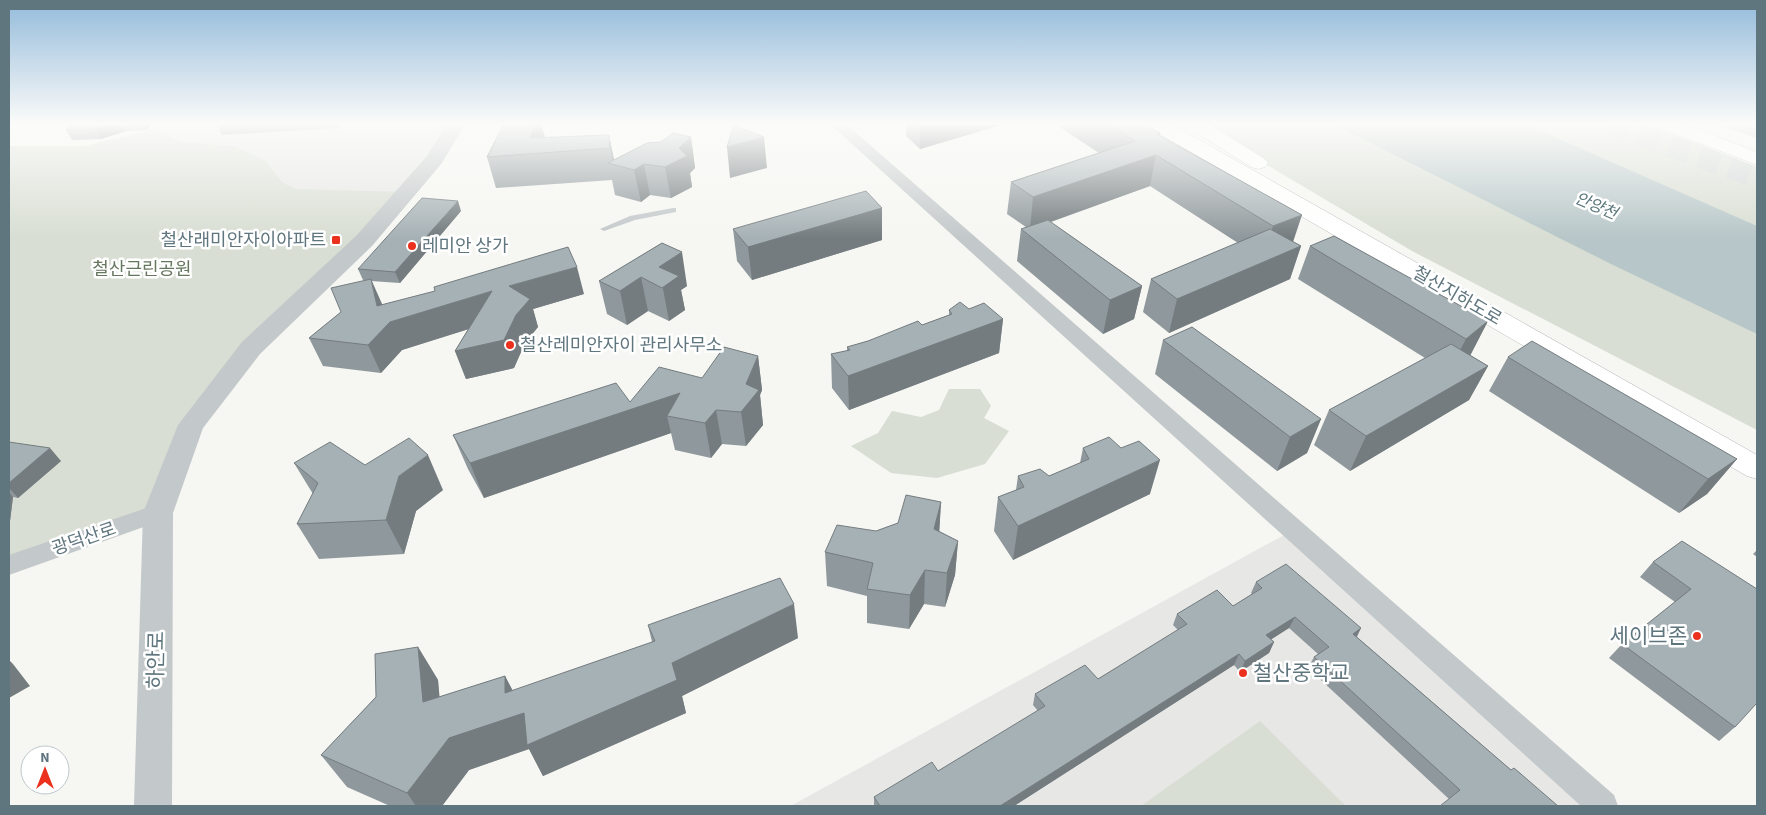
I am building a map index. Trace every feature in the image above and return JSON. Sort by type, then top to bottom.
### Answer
[{"type":"main road","points":[[1202,162],[1232,181],[1294,198]]},
{"type":"main road","name":"철산지하도로","points":[[1227,162],[1757,450]]},
{"type":"main road","name":"철산지하도로","points":[[1238,162],[1294,198],[1757,468]]},
{"type":"main road","points":[[1257,162],[1274,173],[1294,198]]},
{"type":"street","name":"하안로","points":[[153,806],[158,513],[191,425],[251,348],[364,240],[432,162]]},
{"type":"street","points":[[880,162],[1603,806]]},
{"type":"street","name":"광덕산로","points":[[9,565],[158,513]]},
{"type":"lane","points":[[604,229],[633,218],[673,210]]},
{"type":"shaded area","points":[[267,162],[432,162],[406,192],[296,189],[282,182]]},
{"type":"shaded area","name":"철산중학교","points":[[1293,530],[1603,806],[790,806],[796,803]]},
{"type":"green space","name":"철산근린공원","points":[[9,162],[267,162],[282,182],[296,189],[406,192],[191,425],[158,513],[9,565]]},
{"type":"green space","points":[[1262,162],[1744,162],[1757,167],[1757,430],[1412,251]]},
{"type":"green space","points":[[949,389],[980,389],[991,406],[984,418],[1009,431],[985,464],[937,478],[891,473],[851,446],[878,433],[892,411],[921,417],[939,410]]},
{"type":"green space","points":[[1260,721],[1346,806],[1141,806]]},
{"type":"water","name":"안양천","points":[[1409,162],[1612,162],[1757,226],[1757,334],[1611,264]]},
{"type":"building","points":[[675,162],[665,167],[644,164],[634,170],[608,163]]},
{"type":"building","points":[[1071,162],[1135,162],[1033,197],[1011,182]]},
{"type":"building","points":[[1168,162],[1207,162],[1302,215],[1273,226]]},
{"type":"building","points":[[866,191],[882,208],[748,247],[733,229]]},
{"type":"building","points":[[422,198],[458,201],[395,272],[358,269]]},
{"type":"building","points":[[1048,220],[1142,286],[1110,300],[1021,229]]},
{"type":"building","points":[[1270,229],[1301,246],[1177,299],[1151,279]]},
{"type":"building","points":[[1334,236],[1488,321],[1466,339],[1310,246]]},
{"type":"building","points":[[662,243],[682,252],[659,267],[679,276],[662,288],[641,277],[620,291],[599,281]]},
{"type":"building","points":[[568,247],[577,267],[509,286],[530,299],[516,315],[504,340],[455,351],[492,291],[390,322],[368,345],[309,338],[341,312],[331,288],[371,279],[377,306],[435,291],[434,287]]},
{"type":"building","points":[[960,302],[969,309],[984,303],[1003,319],[848,376],[831,354],[850,350],[847,347],[868,341],[918,321],[922,325],[952,314],[949,310]]},
{"type":"building","points":[[1192,327],[1321,419],[1290,437],[1163,340]]},
{"type":"building","points":[[1532,341],[1737,459],[1708,479],[1508,357]]},
{"type":"building","points":[[1451,344],[1488,366],[1366,436],[1329,410]]},
{"type":"building","points":[[724,347],[758,356],[746,384],[759,390],[741,412],[716,410],[705,423],[667,416],[680,393],[470,463],[453,435],[616,383],[630,402],[659,367],[702,378]]},
{"type":"building","points":[[1109,437],[1121,448],[1139,441],[1160,460],[1018,526],[998,497],[1024,487],[1018,476],[1040,469],[1049,476],[1089,459],[1083,448]]},
{"type":"building","points":[[409,438],[428,455],[399,476],[386,520],[297,524],[318,483],[294,463],[330,442],[365,465]]},
{"type":"building","points":[[9,442],[50,448],[9,483]]},
{"type":"building","points":[[906,495],[941,502],[934,529],[958,541],[947,573],[925,570],[910,595],[867,589],[873,563],[825,552],[837,525],[876,531],[898,523]]},
{"type":"building","name":"세이브존","points":[[1682,541],[1757,589],[1757,703],[1735,727],[1622,644],[1691,589],[1653,562]]},
{"type":"building","points":[[1286,564],[1361,628],[1353,634],[1511,770],[1514,768],[1558,806],[1440,806],[1460,790],[1314,657],[1329,647],[1295,617],[1266,635],[1274,642],[1245,661],[1239,654],[1000,806],[880,806],[874,797],[932,762],[938,771],[1045,706],[1035,694],[1085,665],[1098,679],[1187,624],[1177,614],[1217,590],[1233,606],[1262,588],[1256,582]]},
{"type":"building","points":[[780,578],[794,604],[672,663],[677,680],[527,745],[524,713],[449,738],[407,793],[321,755],[376,697],[375,654],[418,647],[423,702],[505,676],[505,693],[655,641],[648,625]]},
{"type":"tunnel","points":[[1713,162],[1757,178]]},
{"type":"place","name":"철산래미안자이아파트","points":[[336,240]]},
{"type":"place","name":"레미안 상가","points":[[412,246]]},
{"type":"place","name":"철산레미안자이 관리사무소","points":[[510,345]]},
{"type":"place","name":"세이브존","points":[[1697,636]]},
{"type":"place","name":"철산중학교","points":[[1243,673]]}]
